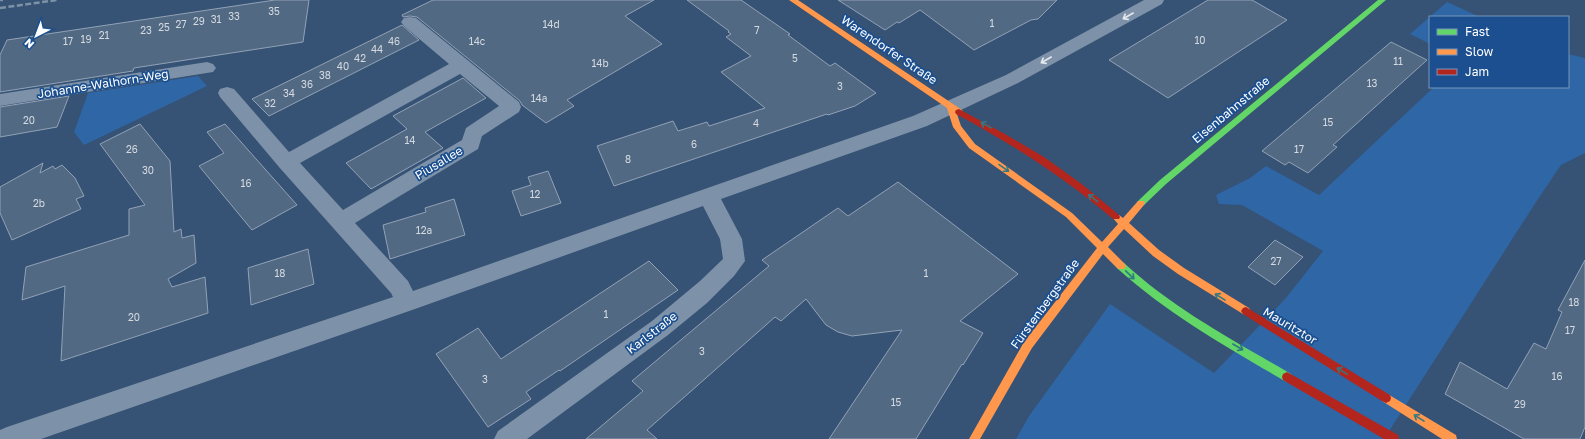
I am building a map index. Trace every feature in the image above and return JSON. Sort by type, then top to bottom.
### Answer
[{"type":"main road","name":"Eisenbahnstraße","points":[[1103,247],[1137,207],[1163,182],[1382,0]]},
{"type":"main road","name":"Warendorfer Straße","points":[[801,2],[951,107],[999,133],[1055,170],[1098,201],[1123,223]]},
{"type":"main road","points":[[951,107],[957,126],[972,146],[1069,215],[1132,277],[1158,299],[1180,314],[1394,439]]},
{"type":"main road","name":"Mauritztor","points":[[1123,223],[1156,253],[1200,284],[1452,439]]},
{"type":"main road","name":"Fürstenbergstraße","points":[[974,439],[1028,345],[1103,247]]},
{"type":"street","points":[[7,439],[407,302],[920,121],[1012,79],[1156,0]]},
{"type":"street","name":"Piusallee","points":[[341,221],[471,144],[473,133],[512,107],[410,22]]},
{"type":"street","points":[[286,162],[462,66]]},
{"type":"street","name":"Johanne-Walhorn-Weg","points":[[0,100],[207,68]]},
{"type":"street","points":[[227,93],[286,162],[400,287],[407,302]]},
{"type":"street","name":"Karlstraße","points":[[507,439],[634,348],[678,314],[722,276],[734,260],[731,238],[709,196]]},
{"type":"shaded area","points":[[1447,2],[1478,16],[1431,16]]},
{"type":"shaded area","points":[[1429,18],[1429,44],[1410,34]]},
{"type":"shaded area","points":[[1569,54],[1585,58],[1585,153],[1561,165],[1384,439],[1016,439],[1029,416],[1110,304],[1214,373],[1286,298],[1323,251],[1242,205],[1219,204],[1216,195],[1250,178],[1266,166],[1319,195],[1433,88],[1569,88]]},
{"type":"shaded area","points":[[198,76],[207,86],[84,145],[74,132],[88,93]]},
{"type":"building","points":[[275,0],[309,0],[303,42],[134,68],[133,71],[0,92],[0,55],[7,40]]},
{"type":"building","points":[[433,0],[654,0],[625,16],[662,44],[567,100],[574,106],[546,123],[522,105],[520,101],[417,17],[403,17],[402,15]]},
{"type":"building","points":[[687,0],[741,0],[790,34],[788,35],[830,66],[835,63],[876,93],[855,106],[828,115],[827,114],[614,186],[597,146],[673,121],[678,131],[707,122],[709,126],[765,108],[721,72],[751,56],[726,37],[731,34],[728,32],[729,31]]},
{"type":"building","points":[[838,0],[1057,0],[1038,19],[1031,20],[974,50],[920,10],[885,30]]},
{"type":"building","points":[[1208,0],[1252,0],[1287,20],[1168,98],[1109,60]]},
{"type":"building","points":[[402,25],[419,40],[269,116],[252,99]]},
{"type":"building","points":[[1391,42],[1427,60],[1333,145],[1337,147],[1308,173],[1289,162],[1285,165],[1262,151]]},
{"type":"building","points":[[463,78],[486,98],[425,132],[443,148],[371,189],[346,163],[407,129],[393,116]]},
{"type":"building","points":[[69,96],[57,127],[0,137],[0,107]]},
{"type":"building","points":[[140,124],[170,161],[174,232],[181,229],[182,238],[194,235],[196,263],[168,279],[172,287],[205,277],[208,313],[61,361],[65,286],[22,300],[26,267],[129,235],[129,209],[145,205],[100,144]]},
{"type":"building","points":[[225,124],[297,205],[252,230],[199,166],[224,153],[207,132]]},
{"type":"building","points":[[43,163],[40,173],[53,166],[55,169],[62,165],[75,178],[84,196],[76,199],[81,209],[12,240],[0,213],[0,187]]},
{"type":"building","points":[[548,171],[561,203],[521,216],[512,191],[531,185],[528,177]]},
{"type":"building","points":[[898,182],[1018,274],[960,321],[983,333],[916,439],[829,439],[902,330],[852,336],[838,332],[826,325],[806,299],[781,321],[775,317],[647,430],[657,439],[586,439],[643,391],[632,381],[769,266],[762,260],[838,208],[848,216]]},
{"type":"building","points":[[454,199],[465,235],[390,259],[383,225],[426,212],[425,208]]},
{"type":"building","points":[[1275,240],[1303,257],[1275,285],[1248,267]]},
{"type":"building","points":[[308,249],[314,284],[251,305],[248,268]]},
{"type":"building","points":[[1585,260],[1585,427],[1580,439],[1524,439],[1445,394],[1460,362],[1507,389],[1534,343],[1546,349],[1562,312],[1558,310]]},
{"type":"building","points":[[649,261],[678,290],[560,371],[559,370],[526,392],[531,399],[488,427],[436,354],[478,328],[501,359]]},
{"type":"railway","points":[[0,8],[57,0]]},
{"type":"traffic: fast","points":[[1141,203],[1163,182],[1382,0]]},
{"type":"traffic: fast","points":[[1121,266],[1140,283],[1180,313],[1287,377]]},
{"type":"traffic: slow","points":[[793,0],[959,112]]},
{"type":"traffic: slow","points":[[951,107],[957,127],[972,146],[1069,215],[1121,266]]},
{"type":"traffic: slow","points":[[974,439],[1028,345],[1103,247],[1141,203]]},
{"type":"traffic: slow","points":[[1116,217],[1156,253],[1181,271],[1246,311]]},
{"type":"traffic: slow","points":[[1386,398],[1452,439]]},
{"type":"traffic: jam","points":[[959,112],[1001,135],[1041,160],[1080,187],[1116,217]]},
{"type":"traffic: jam","points":[[1246,311],[1386,398]]},
{"type":"traffic: jam","points":[[1287,377],[1394,439]]}]
